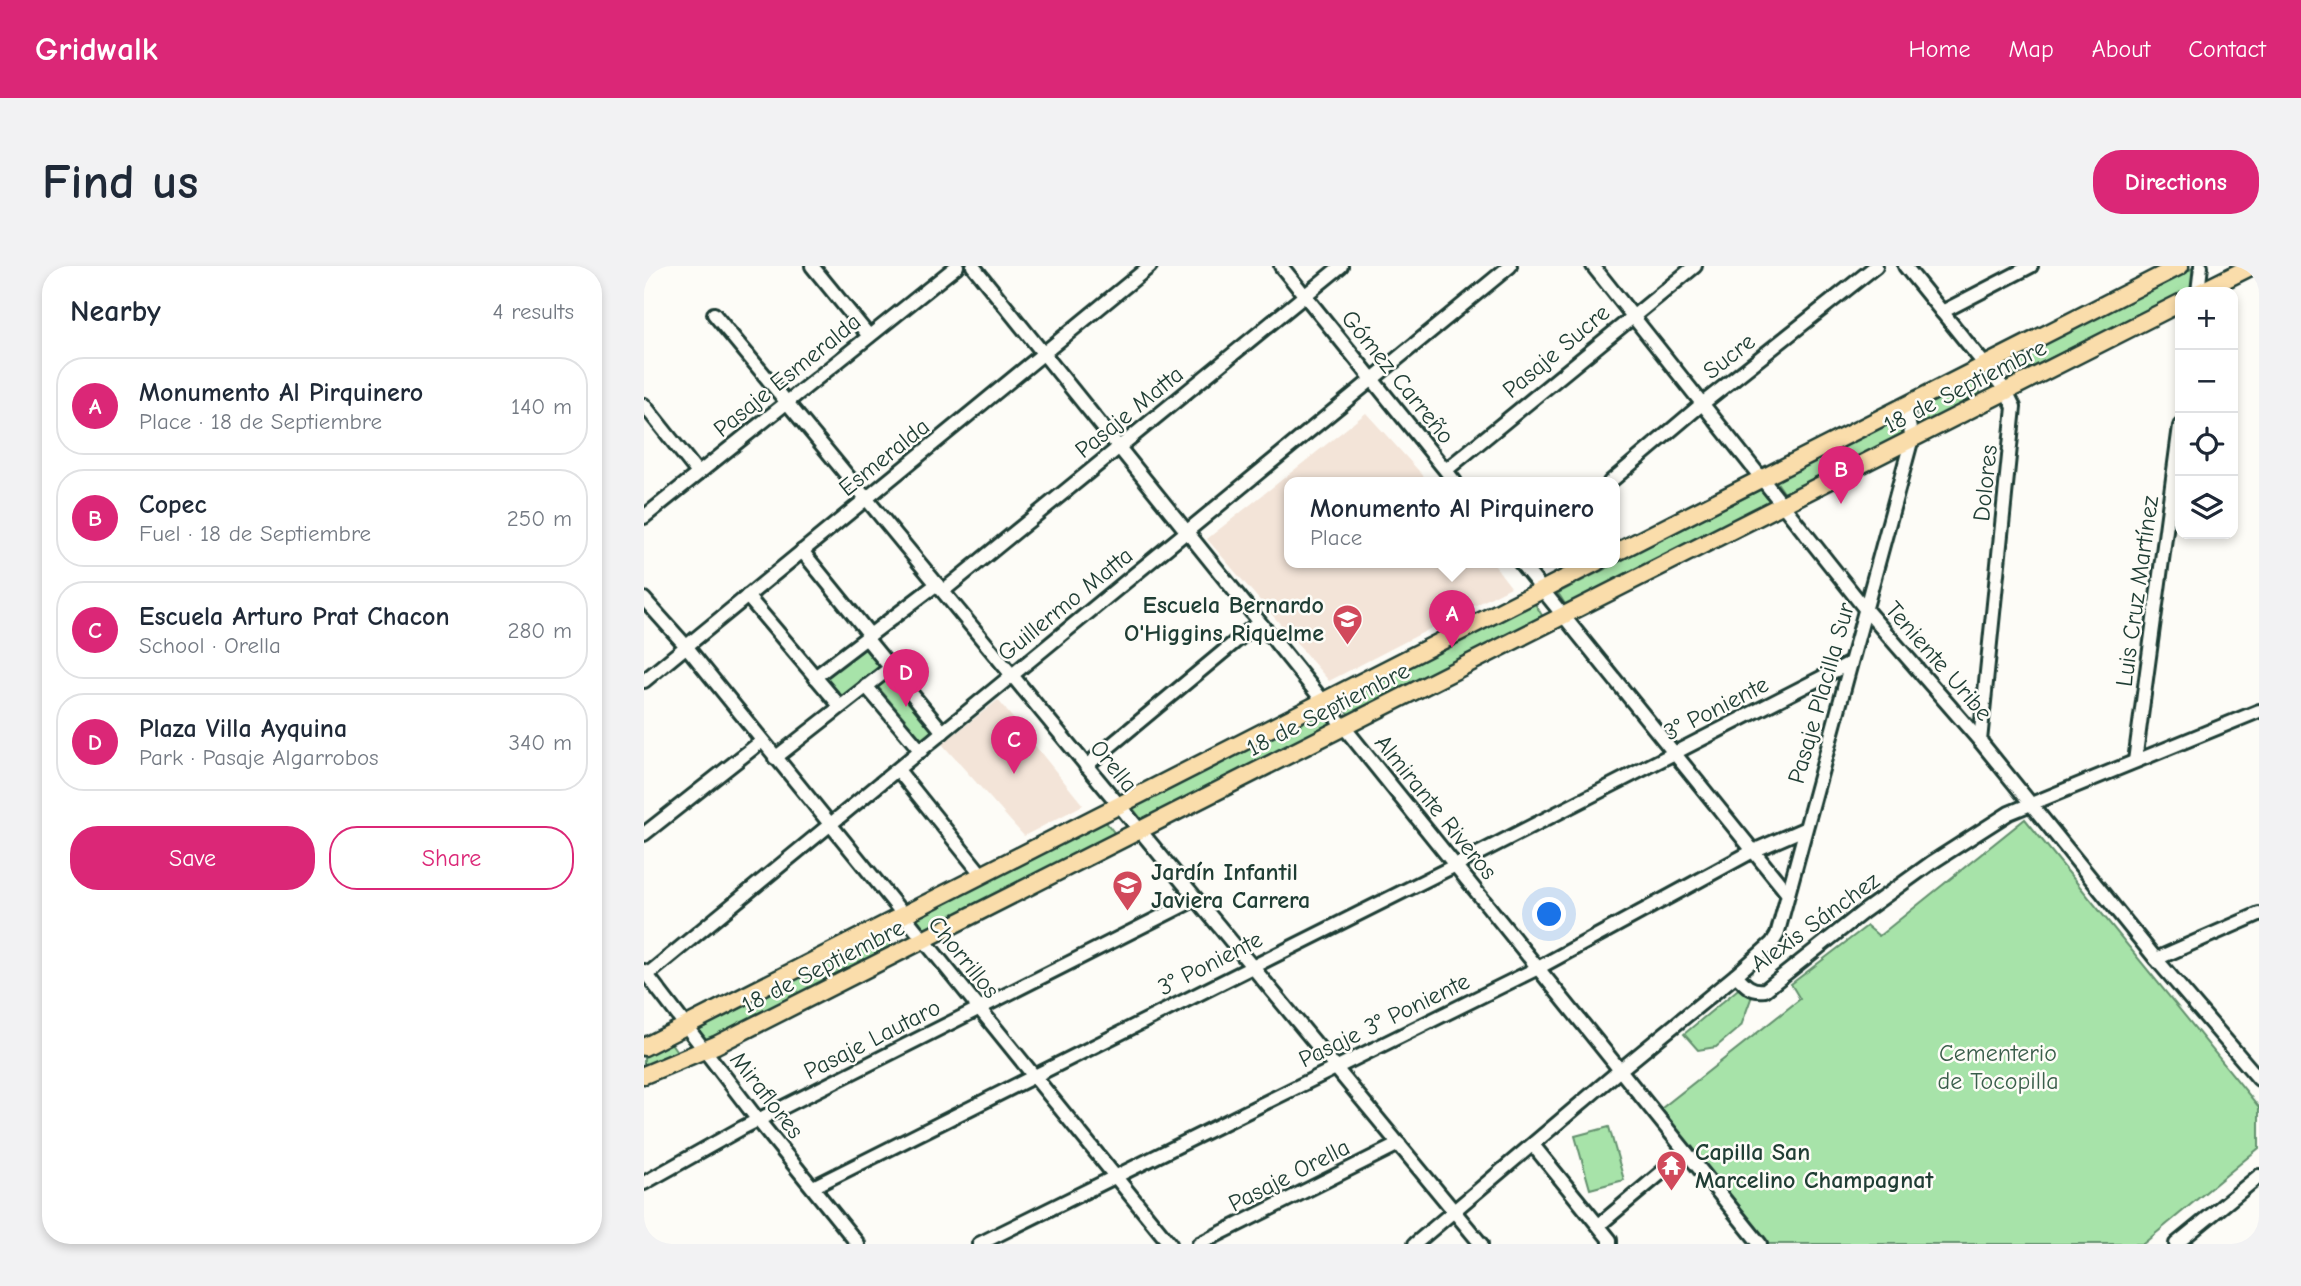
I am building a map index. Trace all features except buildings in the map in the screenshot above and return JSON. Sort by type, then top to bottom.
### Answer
[{"type":"main road","name":"18 de Septiembre","points":[[1620,550],[2180,266]]},
{"type":"main road","points":[[2209,287],[2252,266]]},
{"type":"main road","name":"18 de Septiembre","points":[[644,1075],[705,1051],[2175,306]]},
{"type":"main road","name":"18 de Septiembre","points":[[644,1047],[1585,568]]},
{"type":"street","points":[[812,266],[869,336]]},
{"type":"street","name":"Pasaje Esmeralda","points":[[644,517],[957,266]]},
{"type":"street","name":"Almirante Riveros","points":[[973,266],[1760,1244]]},
{"type":"street","name":"Esmeralda","points":[[644,681],[1150,266]]},
{"type":"street","name":"Gómez Carreño","points":[[1281,266],[1451,477]]},
{"type":"street","name":"Pasaje Matta","points":[[815,677],[940,588],[1119,447],[1341,266]]},
{"type":"street","name":"Guillermo Matta","points":[[646,973],[898,770],[1510,266]]},
{"type":"street","name":"Teniente Uribe","points":[[1593,266],[1866,610],[2032,803],[2156,959],[2259,1079]]},
{"type":"street","name":"Pasaje Sucre","points":[[1446,470],[1695,266]]},
{"type":"street","name":"Sucre","points":[[1616,477],[1702,404],[1876,266]]},
{"type":"street","name":"Dolores","points":[[1905,266],[2006,391],[2014,407],[1980,741]]},
{"type":"street","points":[[1942,312],[2031,266]]},
{"type":"street","points":[[2199,287],[2201,266]]},
{"type":"street","name":"Orella","points":[[714,314],[1481,1244]]},
{"type":"street","points":[[644,405],[698,473]]},
{"type":"street","name":"Pasaje Placilla Sur","points":[[1736,975],[1772,943],[1777,935],[1912,438],[1905,406]]},
{"type":"street","name":"Luis Cruz Martínez","points":[[2135,761],[2175,463]]},
{"type":"street","points":[[802,551],[890,668],[943,732]]},
{"type":"street","points":[[1525,568],[1788,894]]},
{"type":"street","points":[[747,596],[840,706]]},
{"type":"street","name":"Chorrillos","points":[[644,599],[686,646],[1170,1244]]},
{"type":"street","points":[[1086,766],[1259,622]]},
{"type":"street","name":"3° Poniente","points":[[813,1187],[1456,865],[1850,663]]},
{"type":"street","points":[[775,758],[890,668]]},
{"type":"street","points":[[866,686],[921,751]]},
{"type":"street","name":"Alexis Sánchez","points":[[1415,1244],[1736,975],[1747,987],[1765,990],[1863,912],[1931,863],[2009,813],[2259,711]]},
{"type":"street","points":[[644,834],[762,741]]},
{"type":"street","points":[[898,770],[982,875]]},
{"type":"street","name":"Pasaje 3° Poniente","points":[[979,1244],[1538,968],[1754,851],[1804,829]]},
{"type":"street","name":"Pasaje Lautaro","points":[[644,1183],[758,1120],[1196,899]]},
{"type":"street","points":[[2156,959],[2259,914]]},
{"type":"street","name":"Miraflores","points":[[646,973],[758,1120],[858,1244]]},
{"type":"street","name":"Pasaje Orella","points":[[1199,1244],[1399,1144]]},
{"type":"street","points":[[1533,1145],[1599,1225],[1611,1244]]},
{"type":"street","points":[[1599,1225],[1686,1152]]},
{"type":"street","points":[[2176,1244],[2259,1176]]},
{"type":"shaded area","points":[[1366,413],[1424,477],[1285,477]]},
{"type":"shaded area","points":[[1284,478],[1284,568],[1497,568],[1511,587],[1329,681],[1207,539]]},
{"type":"shaded area","points":[[998,700],[1083,805],[1024,836],[942,744]]},
{"type":"green space","points":[[2193,268],[2193,287],[2175,287],[2175,297],[2016,375],[2007,363]]},
{"type":"green space","points":[[1974,381],[1982,396],[1923,426],[1916,410]]},
{"type":"green space","points":[[1897,419],[1904,435],[1785,494],[1776,481]]},
{"type":"green space","points":[[1761,489],[1771,501],[1567,607],[1558,593],[1607,568],[1620,568],[1620,561]]},
{"type":"green space","points":[[1534,602],[1543,617],[1351,717],[1338,702]]},
{"type":"green space","points":[[868,646],[884,667],[841,700],[825,678]]},
{"type":"green space","points":[[891,676],[935,726],[923,741],[878,687]]},
{"type":"green space","points":[[1327,709],[1338,723],[1142,820],[1132,807]]},
{"type":"green space","name":"Cementerio de Tocopilla","points":[[2025,819],[2259,1107],[2259,1148],[2143,1244],[1767,1244],[1657,1112],[1800,999],[1791,984],[1867,926],[1879,936]]},
{"type":"green space","points":[[1105,821],[1116,835],[926,930],[916,917]]},
{"type":"green space","points":[[884,934],[895,948],[706,1042],[698,1030]]},
{"type":"green space","points":[[1743,985],[1753,993],[1741,1026],[1716,1047],[1698,1050],[1684,1034]]},
{"type":"green space","points":[[669,1040],[680,1056],[644,1071],[644,1053]]},
{"type":"green space","points":[[1609,1127],[1624,1180],[1590,1189],[1575,1136]]},
{"type":"place","name":"Copec","points":[[1841,504]]},
{"type":"place","name":"Escuela Bernardo O'Higgins Riquelme","points":[[1347,646]]},
{"type":"place","name":"Monumento Al Pirquinero","points":[[1452,648]]},
{"type":"place","name":"Plaza Villa Ayquina","points":[[906,707]]},
{"type":"place","name":"Escuela Arturo Prat Chacon","points":[[1014,774]]},
{"type":"place","name":"Jardín Infantil Javiera Carrera","points":[[1128,913]]},
{"type":"place","name":"Capilla San Marcelino Champagnat","points":[[1672,1193]]}]
